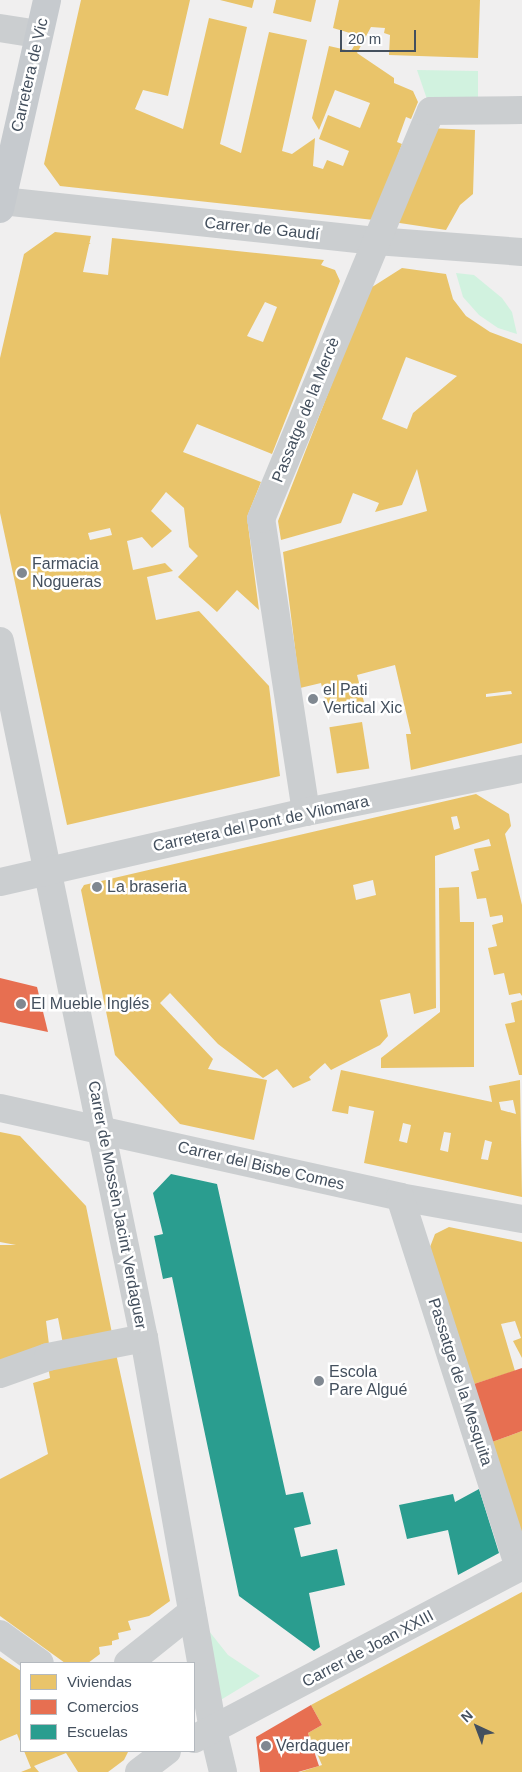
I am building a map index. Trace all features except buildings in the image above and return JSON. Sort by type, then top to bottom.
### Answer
[{"type":"main road","name":"Carretera de Vic","points":[[1,205],[47,0]]},
{"type":"street","points":[[0,28],[39,34]]},
{"type":"street","name":"Passatge de la Mercè","points":[[306,812],[262,519],[431,111],[522,110]]},
{"type":"street","name":"Carrer de Gaudí","points":[[1,205],[376,241],[522,252]]},
{"type":"street","name":"Carrer de Mossèn Jacint Verdaguer","points":[[0,641],[50,871],[144,1338],[192,1612],[203,1734],[223,1772]]},
{"type":"street","name":"Carretera del Pont de Vilomara","points":[[0,882],[306,812],[522,769]]},
{"type":"street","name":"Carrer del Bisbe Comes","points":[[0,1108],[400,1197],[522,1219]]},
{"type":"street","name":"Passatge de la Mesquita","points":[[400,1197],[521,1566]]},
{"type":"street","points":[[0,1374],[48,1356],[144,1338]]},
{"type":"street","name":"Carrer de Joan XXIII","points":[[203,1734],[521,1566]]},
{"type":"street","points":[[129,1662],[192,1612]]},
{"type":"street","points":[[0,1634],[39,1662]]},
{"type":"street","points":[[139,1772],[165,1752]]},
{"type":"green space","points":[[417,70],[478,71],[478,111],[431,111]]},
{"type":"green space","points":[[456,273],[474,275],[502,298],[512,312],[517,334],[498,328],[479,315],[463,297]]},
{"type":"green space","points":[[209,1631],[228,1655],[260,1676],[219,1701]]},
{"type":"place","name":"Farmacia Nogueras","points":[[22,573]]},
{"type":"place","name":"el Pati Vertical Xic","points":[[313,699]]},
{"type":"place","name":"La braseria","points":[[97,887]]},
{"type":"place","name":"El Mueble Inglés","points":[[21,1004]]},
{"type":"place","name":"Escola Pare Algué","points":[[319,1381]]},
{"type":"place","name":"Verdaguer","points":[[266,1746]]}]
